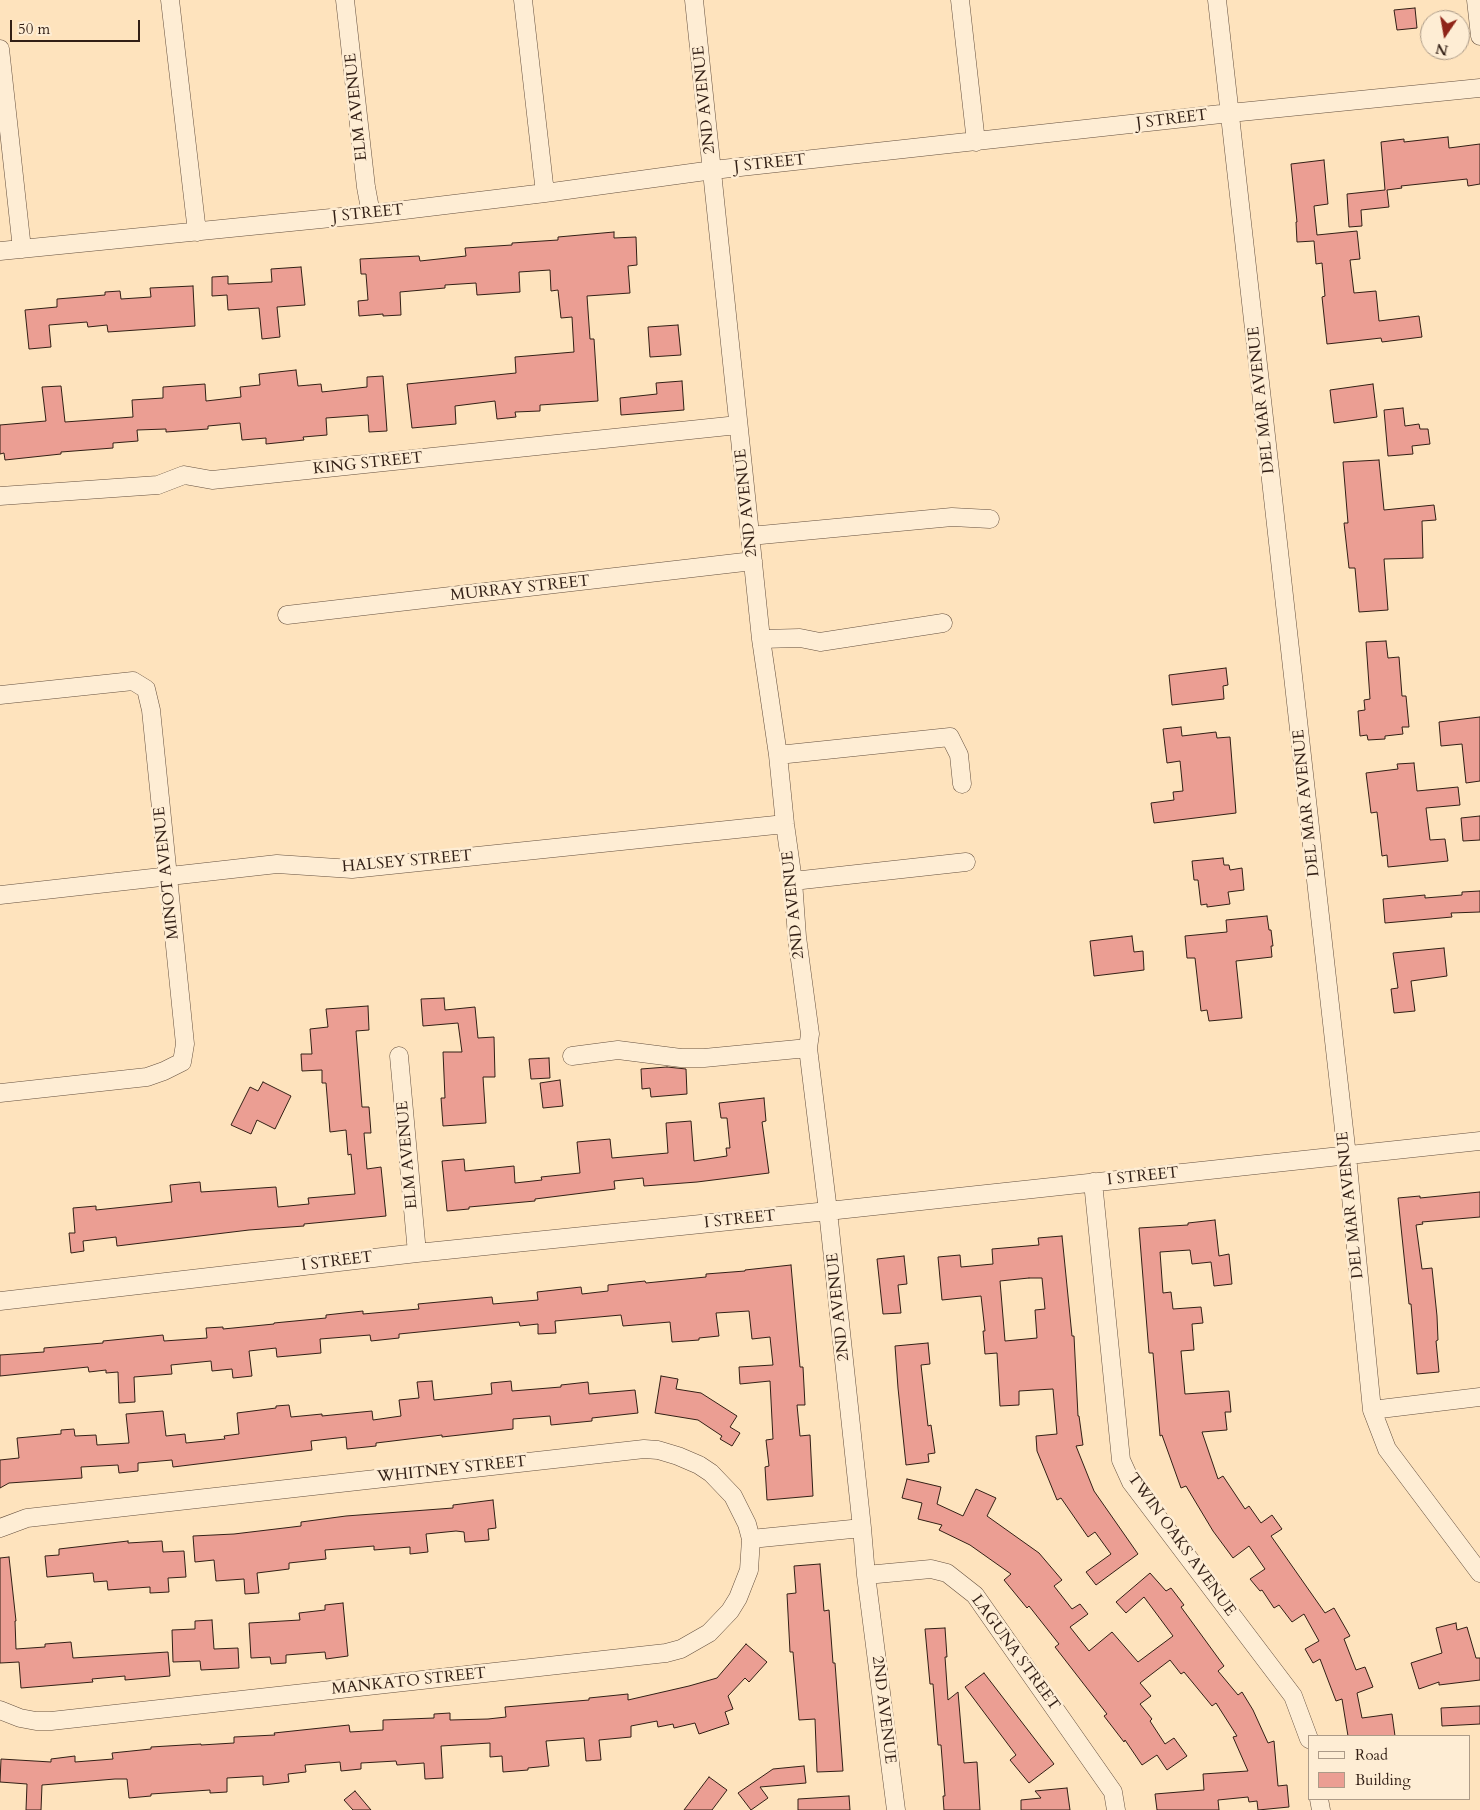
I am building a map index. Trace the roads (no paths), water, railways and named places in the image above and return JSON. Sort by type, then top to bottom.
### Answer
[{"type":"street","points":[[170,0],[196,232]]},
{"type":"street","name":"ELM AVENUE","points":[[345,0],[366,187],[371,214]]},
{"type":"street","points":[[523,0],[544,193]]},
{"type":"street","name":"2ND AVENUE","points":[[694,0],[750,536],[793,881],[797,937],[810,1034],[808,1048],[828,1211],[866,1574],[896,1810]]},
{"type":"street","points":[[960,0],[976,142]]},
{"type":"street","name":"DEL MAR AVENUE","points":[[1217,0],[1347,1156],[1372,1410],[1387,1450],[1480,1572]]},
{"type":"street","points":[[1476,0],[1480,36]]},
{"type":"street","points":[[0,49],[22,249]]},
{"type":"street","name":"J STREET","points":[[0,251],[371,214],[713,170],[1230,113],[1480,88]]},
{"type":"street","name":"KING STREET","points":[[0,496],[158,484],[184,475],[212,480],[738,425]]},
{"type":"street","points":[[750,536],[952,517],[990,519]]},
{"type":"street","name":"MURRAY STREET","points":[[287,616],[753,562]]},
{"type":"street","points":[[762,640],[800,638],[820,642],[943,623]]},
{"type":"street","name":"MINOT AVENUE","points":[[0,695],[133,681],[146,689],[151,710],[185,1044],[182,1062],[147,1077],[0,1093]]},
{"type":"street","points":[[778,755],[950,737],[959,755],[962,784]]},
{"type":"street","name":"HALSEY STREET","points":[[0,895],[277,864],[352,869],[785,824]]},
{"type":"street","points":[[793,881],[966,862]]},
{"type":"street","points":[[572,1056],[618,1050],[681,1058],[704,1058],[808,1048]]},
{"type":"street","name":"ELM AVENUE","points":[[399,1056],[417,1253]]},
{"type":"street","name":"I STREET","points":[[0,1301],[417,1253],[1480,1141]]},
{"type":"street","name":"TWIN OAKS AVENUE","points":[[1093,1182],[1121,1460],[1132,1482],[1293,1696],[1308,1736]]},
{"type":"street","points":[[1372,1410],[1480,1397]]},
{"type":"street","name":"WHITNEY STREET","points":[[0,1528],[27,1518],[644,1449],[658,1450],[686,1458],[711,1473],[723,1484],[737,1503],[747,1524],[751,1539]]},
{"type":"street","points":[[751,1539],[862,1528]]},
{"type":"street","name":"MANKATO STREET","points":[[0,1710],[20,1718],[51,1722],[666,1653],[681,1649],[709,1633],[730,1611],[738,1598],[749,1570],[751,1539]]},
{"type":"street","name":"LAGUNA STREET","points":[[866,1574],[931,1569],[947,1573],[975,1595],[1113,1792],[1116,1810]]}]
